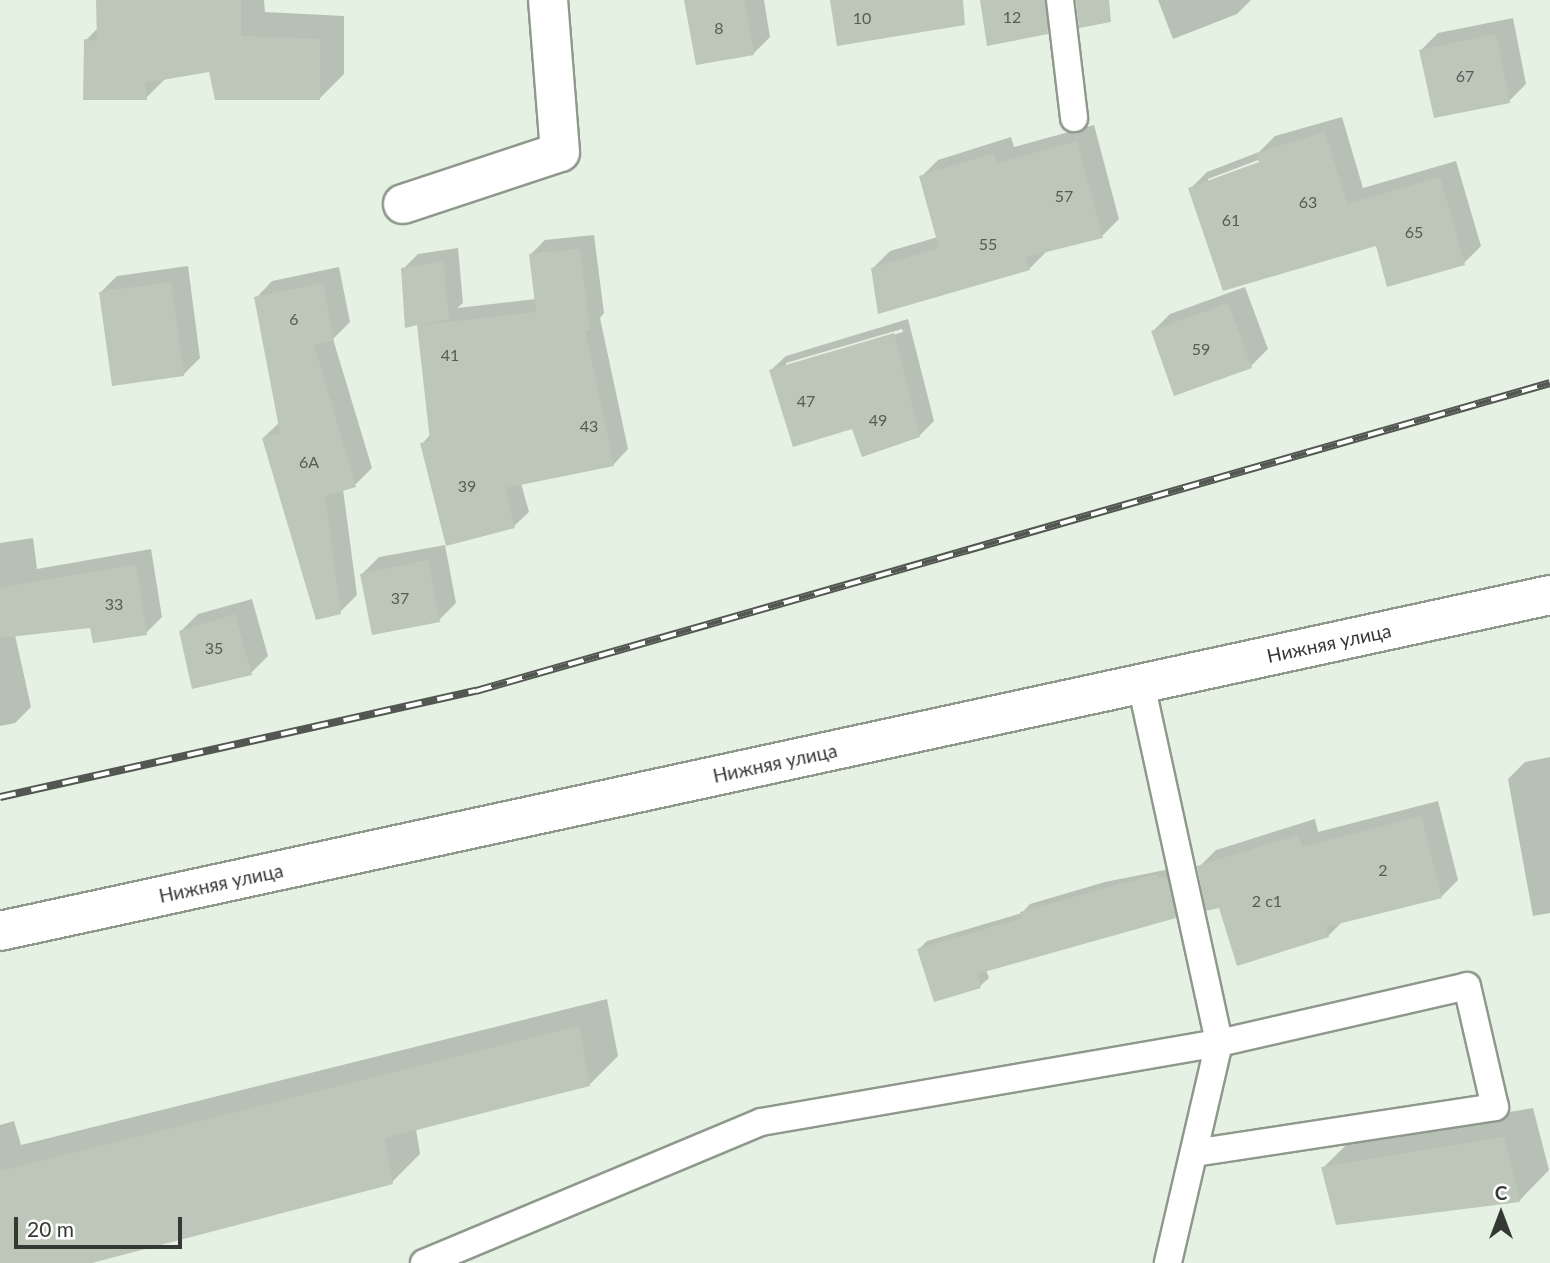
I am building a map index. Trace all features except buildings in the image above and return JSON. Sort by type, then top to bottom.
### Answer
[{"type":"street","points":[[403,204],[560,152],[548,0]]},
{"type":"street","name":"Нижняя улица","points":[[0,931],[1550,595]]},
{"type":"lane","points":[[1060,0],[1074,118]]},
{"type":"lane","points":[[1141,684],[1219,1044],[1168,1263]]},
{"type":"lane","points":[[424,1263],[761,1122],[1219,1044],[1467,986],[1495,1107],[1194,1153]]},
{"type":"railway","points":[[0,797],[476,691],[1550,383]]}]
